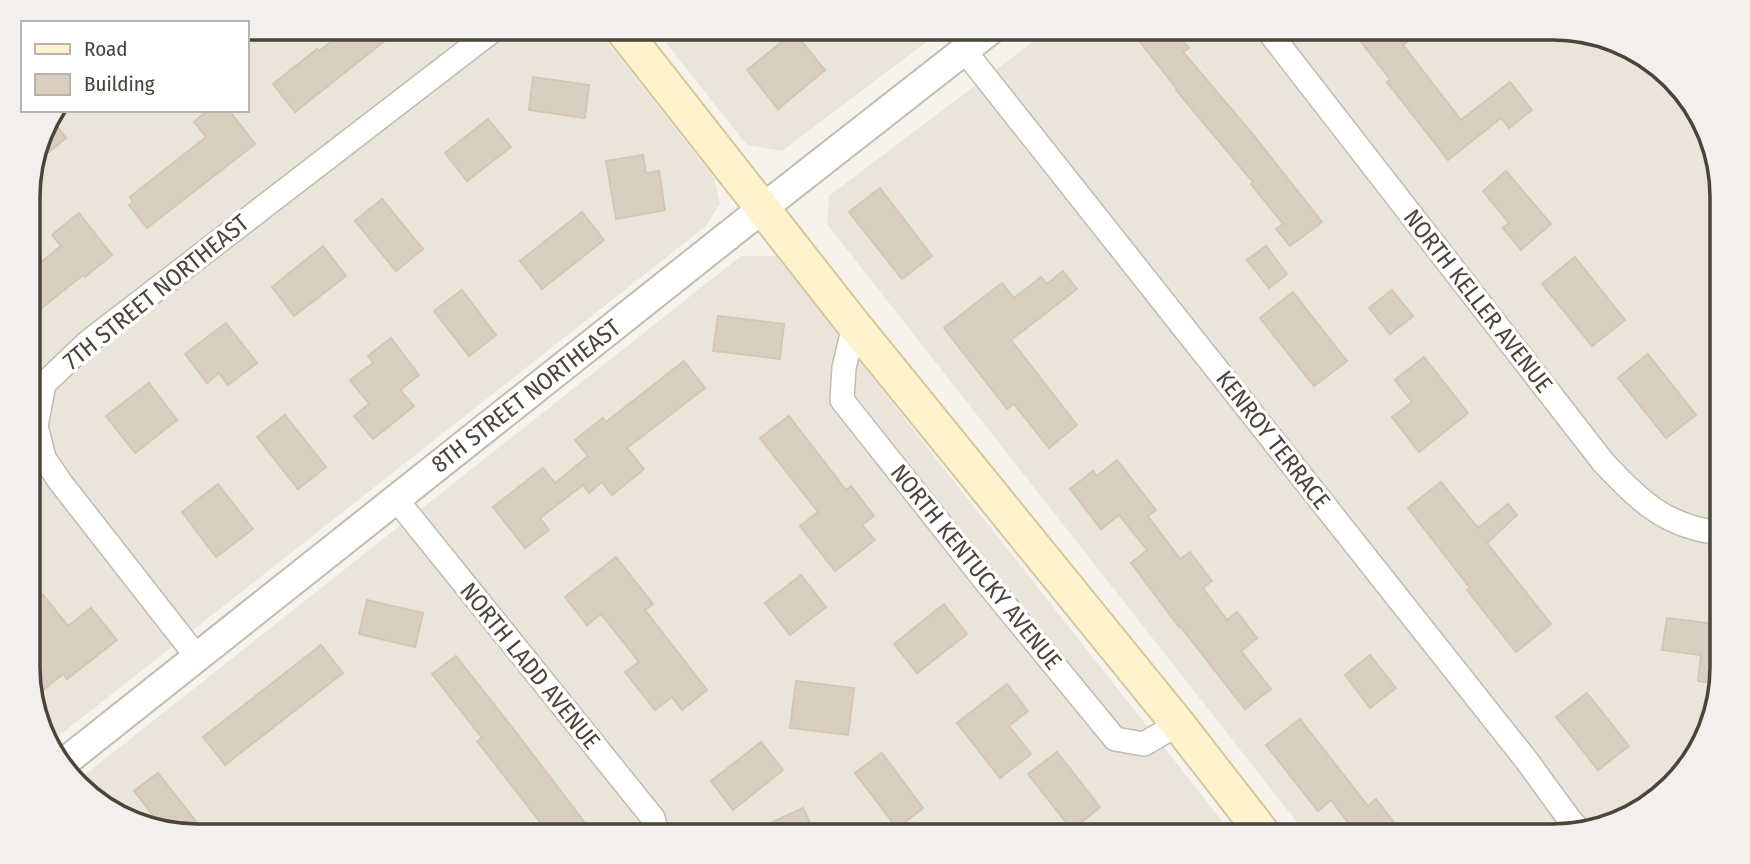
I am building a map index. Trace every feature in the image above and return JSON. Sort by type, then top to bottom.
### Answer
[{"type":"main road","points":[[630,40],[854,325],[1178,724],[1255,823]]},
{"type":"street","name":"7TH STREET NORTHEAST","points":[[41,402],[44,384],[88,342],[480,40]]},
{"type":"street","name":"8TH STREET NORTHEAST","points":[[70,758],[977,40]]},
{"type":"street","name":"NORTH KELLER AVENUE","points":[[1275,40],[1603,462],[1646,505],[1668,519],[1710,532]]},
{"type":"street","name":"KENROY TERRACE","points":[[964,50],[1527,761],[1572,822]]},
{"type":"street","name":"NORTH KENTUCKY AVENUE","points":[[854,325],[844,368],[842,400],[987,583],[1115,739],[1144,744],[1178,724]]},
{"type":"street","name":"7TH STREET NORTHEAST","points":[[40,444],[44,458],[69,494],[197,657]]},
{"type":"street","name":"NORTH LADD AVENUE","points":[[396,499],[653,818],[655,824]]},
{"type":"shaded area","points":[[248,40],[605,40],[714,178],[720,204],[706,226],[57,737],[46,708],[40,667],[41,187],[52,137],[66,112],[248,112]]},
{"type":"shaded area","points":[[664,40],[929,40],[782,151],[747,145]]},
{"type":"shaded area","points":[[1035,40],[1553,40],[1584,43],[1631,61],[1664,86],[1689,119],[1704,156],[1710,197],[1710,667],[1707,698],[1694,736],[1683,754],[1656,785],[1640,797],[1622,808],[1584,821],[1298,823],[827,224],[829,196]]},
{"type":"shaded area","points":[[741,256],[776,256],[1224,823],[197,824],[166,821],[128,808],[84,775]]},
{"type":"building","points":[[333,40],[386,40],[295,112],[273,84],[317,49],[319,51]]},
{"type":"building","points":[[784,40],[801,40],[825,70],[778,109],[747,70]]},
{"type":"building","points":[[1138,40],[1183,40],[1189,48],[1183,52],[1322,222],[1290,246],[1276,229],[1283,224],[1251,184],[1253,182]]},
{"type":"building","points":[[1359,40],[1409,40],[1403,45],[1461,120],[1510,82],[1532,110],[1509,128],[1501,118],[1448,160],[1387,82],[1390,79]]},
{"type":"building","points":[[533,77],[589,85],[585,118],[529,110]]},
{"type":"building","points":[[206,112],[231,112],[255,144],[147,228],[129,205],[133,203],[130,197],[206,137],[194,122]]},
{"type":"building","points":[[488,119],[511,147],[467,181],[445,153]]},
{"type":"building","points":[[57,126],[66,138],[47,153]]},
{"type":"building","points":[[643,155],[646,173],[659,171],[665,210],[616,219],[606,161]]},
{"type":"building","points":[[1506,171],[1551,224],[1521,250],[1503,228],[1509,223],[1483,191]]},
{"type":"building","points":[[880,188],[932,256],[902,279],[849,212]]},
{"type":"building","points":[[382,199],[423,249],[396,271],[355,221]]},
{"type":"building","points":[[582,212],[604,240],[542,289],[520,261]]},
{"type":"building","points":[[79,213],[112,255],[41,309],[41,262],[61,246],[52,235]]},
{"type":"building","points":[[323,246],[346,276],[294,316],[272,287]]},
{"type":"building","points":[[1266,246],[1287,274],[1269,288],[1247,260]]},
{"type":"building","points":[[1575,257],[1625,320],[1592,346],[1542,284]]},
{"type":"building","points":[[1063,271],[1077,289],[1011,340],[1077,425],[1049,448],[1014,404],[1007,409],[944,328],[1002,283],[1014,298],[1041,277],[1047,284]]},
{"type":"building","points":[[462,290],[496,335],[469,356],[434,311]]},
{"type":"building","points":[[1392,290],[1413,316],[1390,334],[1369,308]]},
{"type":"building","points":[[1293,292],[1347,361],[1314,386],[1260,318]]},
{"type":"building","points":[[718,316],[784,324],[780,359],[713,351]]},
{"type":"building","points":[[226,323],[257,363],[228,385],[219,373],[207,383],[185,354]]},
{"type":"building","points":[[391,338],[419,375],[400,390],[414,406],[373,439],[354,416],[369,404],[350,380],[373,363],[368,356]]},
{"type":"building","points":[[1648,354],[1696,415],[1666,438],[1618,378]]},
{"type":"building","points":[[1424,357],[1468,413],[1419,452],[1392,417],[1412,402],[1395,380]]},
{"type":"building","points":[[684,361],[705,388],[627,448],[644,469],[612,495],[602,482],[589,493],[583,485],[540,518],[549,530],[525,548],[493,507],[543,468],[555,483],[588,456],[575,440],[603,418],[606,422]]},
{"type":"building","points":[[149,383],[177,420],[135,453],[106,416]]},
{"type":"building","points":[[285,415],[326,467],[298,489],[257,437]]},
{"type":"building","points":[[789,416],[846,490],[851,486],[874,516],[862,525],[875,540],[835,571],[800,526],[818,512],[760,438]]},
{"type":"building","points":[[1117,460],[1156,510],[1148,516],[1180,559],[1190,552],[1212,581],[1203,588],[1227,620],[1237,612],[1257,638],[1241,651],[1271,689],[1245,709],[1131,563],[1147,550],[1119,515],[1101,529],[1070,489],[1093,471],[1097,476]]},
{"type":"building","points":[[1441,482],[1478,528],[1508,504],[1517,515],[1487,543],[1551,624],[1516,652],[1408,508]]},
{"type":"building","points":[[218,484],[253,529],[216,557],[182,512]]},
{"type":"building","points":[[616,557],[653,604],[645,610],[707,690],[682,710],[672,697],[655,710],[625,672],[639,662],[601,614],[587,625],[565,597]]},
{"type":"building","points":[[801,575],[826,607],[790,635],[765,603]]},
{"type":"building","points":[[43,595],[68,626],[91,608],[117,640],[67,679],[63,674],[42,690],[40,667],[40,597]]},
{"type":"building","points":[[367,600],[423,613],[415,647],[359,634]]},
{"type":"building","points":[[944,604],[967,634],[917,673],[894,644]]},
{"type":"building","points":[[1667,618],[1710,623],[1709,683],[1698,681],[1701,655],[1662,650]]},
{"type":"building","points":[[321,645],[343,673],[225,765],[203,737]]},
{"type":"building","points":[[1370,655],[1396,688],[1370,708],[1345,675]]},
{"type":"building","points":[[456,656],[586,824],[541,824],[477,741],[482,738],[432,674]]},
{"type":"building","points":[[796,681],[854,688],[848,735],[790,728]]},
{"type":"building","points":[[1007,684],[1028,711],[1009,726],[1031,754],[1000,778],[957,723]]},
{"type":"building","points":[[1587,693],[1629,746],[1598,770],[1556,717]]},
{"type":"building","points":[[1300,719],[1368,806],[1376,799],[1394,823],[1348,823],[1331,800],[1318,811],[1266,745]]},
{"type":"building","points":[[761,742],[783,770],[733,810],[711,781]]},
{"type":"building","points":[[1057,752],[1100,807],[1080,823],[1067,823],[1028,774]]},
{"type":"building","points":[[882,753],[923,808],[903,823],[894,823],[855,773]]},
{"type":"building","points":[[158,773],[198,824],[155,817],[134,791]]},
{"type":"building","points":[[803,808],[810,824],[769,824]]}]
